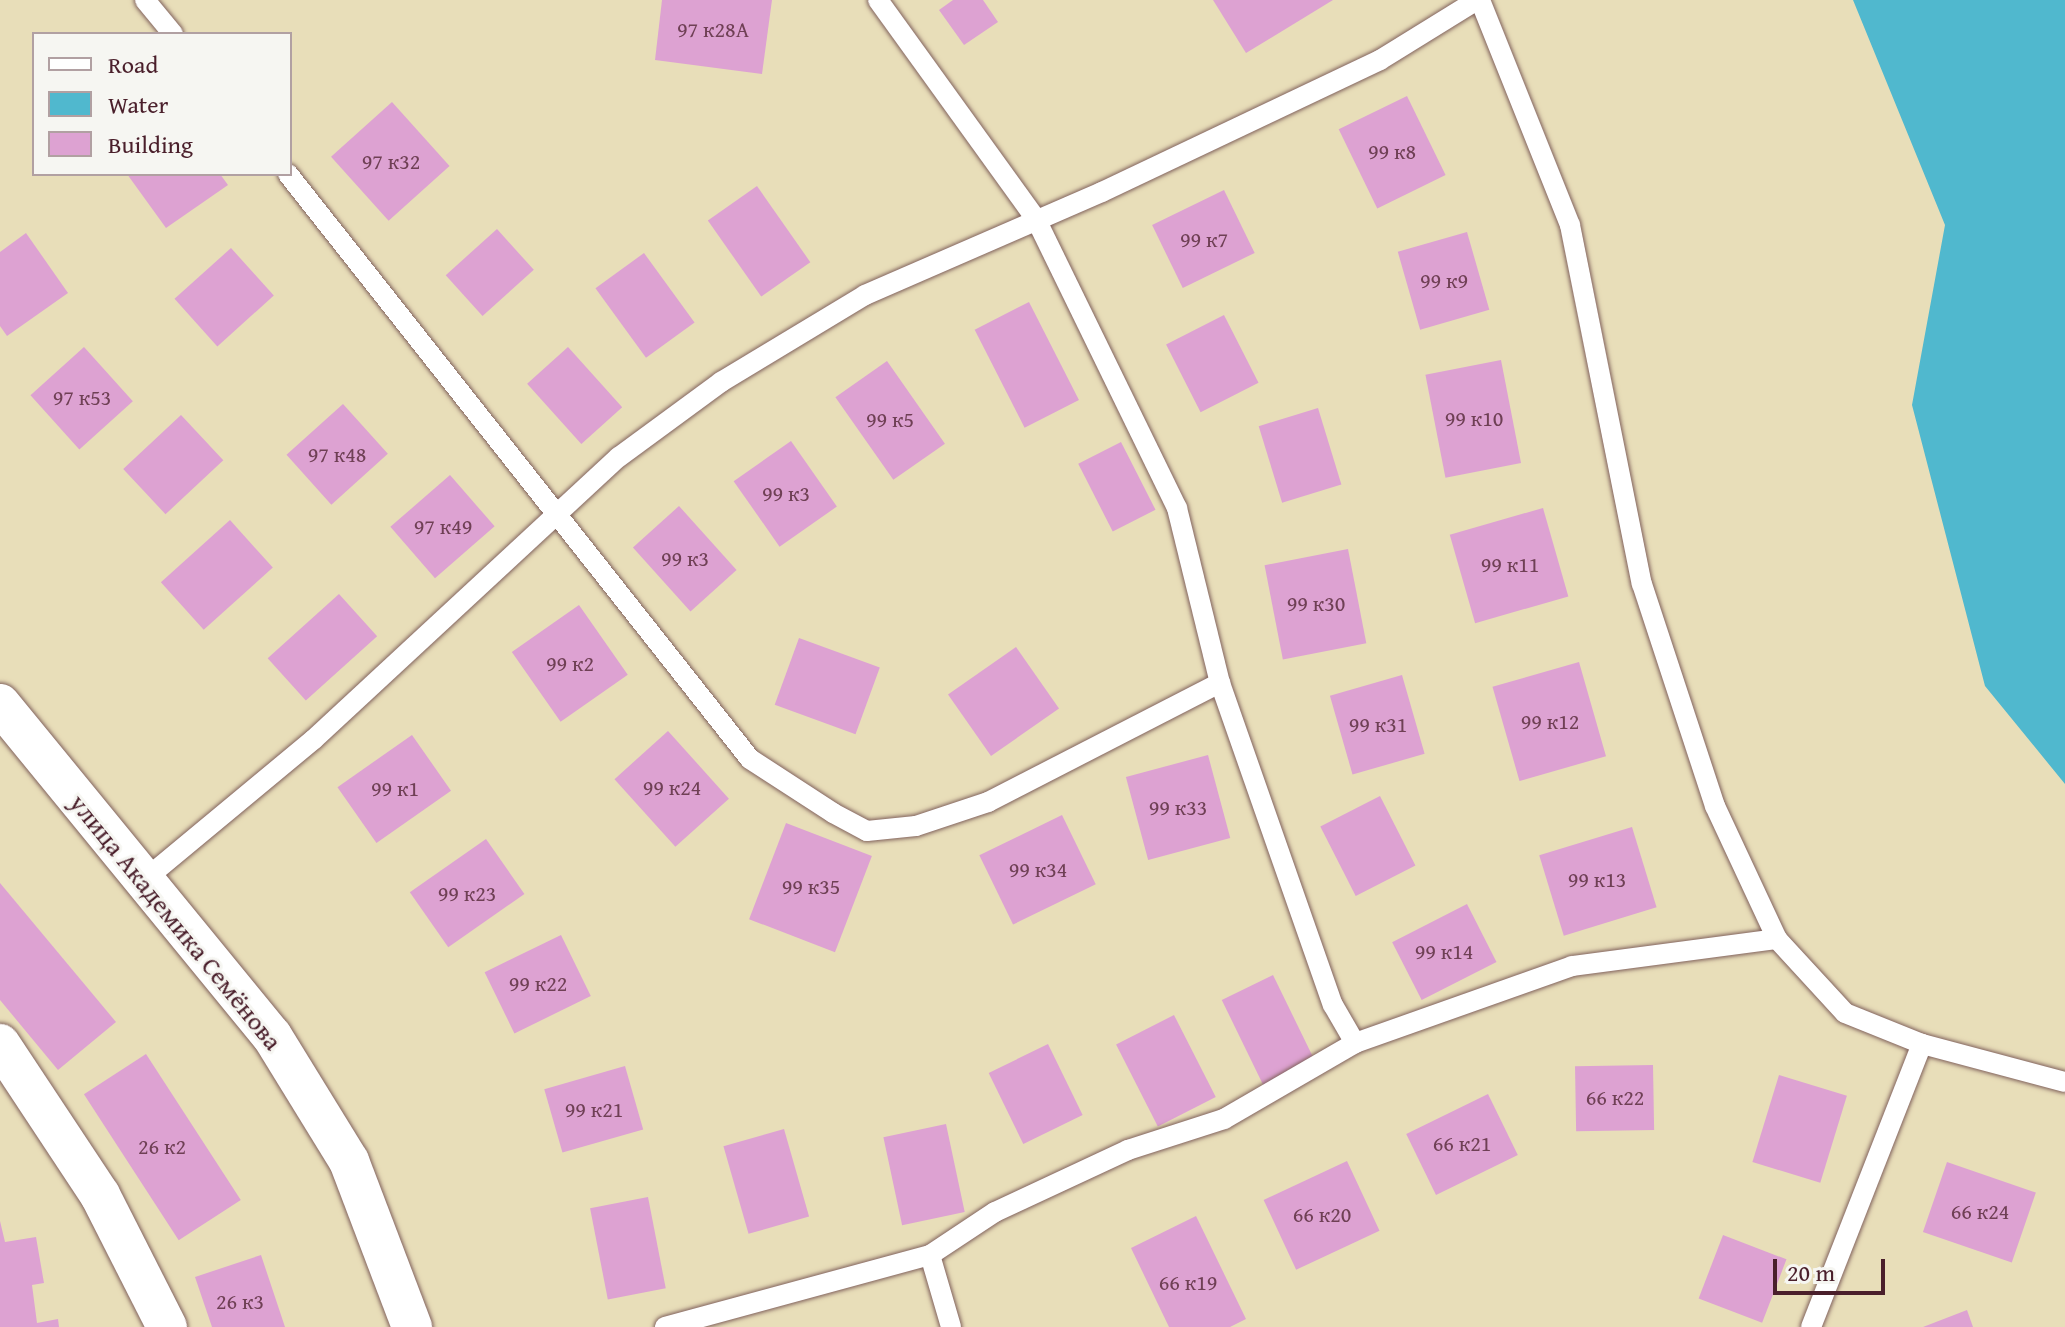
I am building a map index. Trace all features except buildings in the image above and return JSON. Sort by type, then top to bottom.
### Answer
[{"type":"street","name":"улица Академика Семёнова","points":[[0,704],[272,1036],[349,1161],[412,1327]]},
{"type":"street","points":[[0,1044],[100,1195],[167,1327]]},
{"type":"lane","points":[[145,0],[171,32]]},
{"type":"lane","points":[[878,0],[1036,219],[1177,508],[1220,683],[1333,1005],[1355,1043]]},
{"type":"lane","points":[[143,881],[314,739],[559,517],[619,457],[721,382],[865,295],[1380,60],[1479,0],[1570,225],[1642,584],[1715,806],[1777,939],[1845,1013],[1922,1044],[2065,1082]]},
{"type":"lane","points":[[290,176],[750,759],[867,831],[916,826],[988,802],[1220,683]]},
{"type":"lane","points":[[665,1327],[930,1255],[995,1212],[1128,1150],[1224,1119],[1355,1043],[1572,966],[1777,939]]},
{"type":"lane","points":[[1811,1327],[1922,1044]]},
{"type":"lane","points":[[930,1255],[951,1327]]},
{"type":"water","points":[[1853,0],[2065,0],[2065,784],[1985,686],[1912,405],[1945,225]]}]
